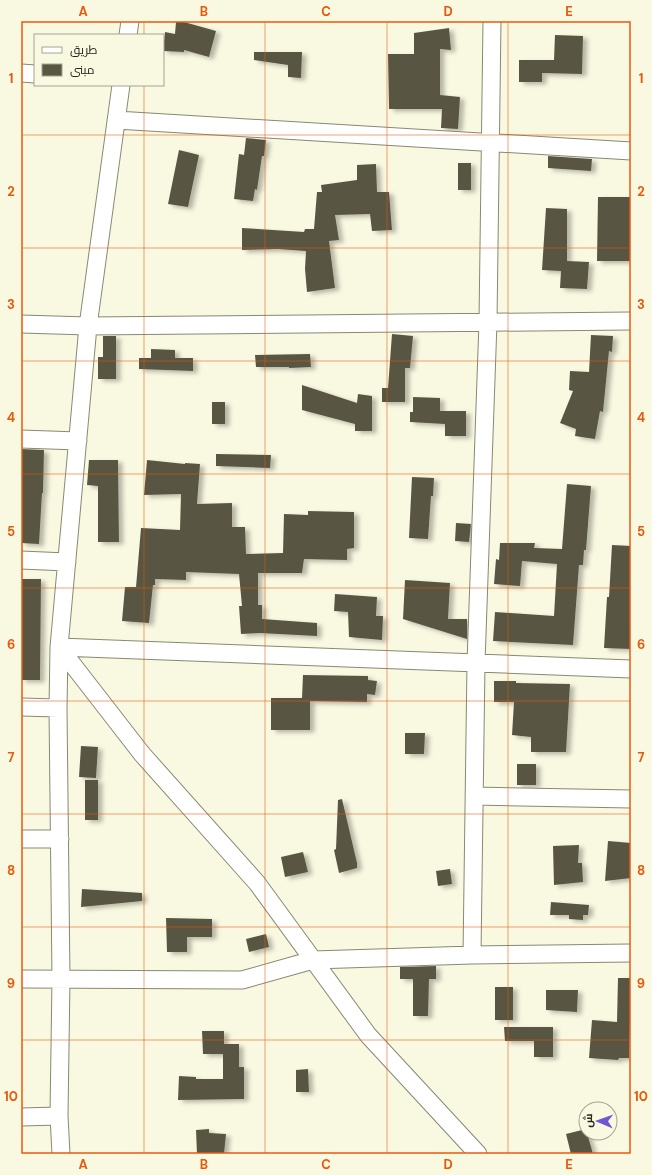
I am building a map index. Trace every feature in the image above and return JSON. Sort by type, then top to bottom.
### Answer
[{"type":"street","points":[[128,34],[130,21]]},
{"type":"street","points":[[472,955],[476,663],[488,322],[492,21]]},
{"type":"street","points":[[21,73],[34,74]]},
{"type":"street","points":[[61,1154],[59,1116],[61,979],[58,708],[59,647],[88,326],[121,86]]},
{"type":"street","points":[[116,120],[631,151]]},
{"type":"street","points":[[21,324],[88,326],[631,321]]},
{"type":"street","points":[[21,439],[78,441]]},
{"type":"street","points":[[21,560],[67,562]]},
{"type":"street","points":[[59,647],[631,669]]},
{"type":"street","points":[[59,647],[142,754],[257,883],[368,1035],[478,1154]]},
{"type":"street","points":[[21,707],[58,708]]},
{"type":"street","points":[[474,796],[631,799]]},
{"type":"street","points":[[21,839],[60,839]]},
{"type":"street","points":[[21,979],[242,980],[313,960],[472,955],[631,953]]},
{"type":"street","points":[[21,1117],[59,1116]]},
{"type":"building","points":[[176,22],[184,22],[216,31],[209,57],[184,50],[184,52],[164,51],[165,32],[175,34]]},
{"type":"building","points":[[449,28],[451,50],[440,49],[440,95],[460,97],[458,129],[441,128],[442,109],[389,109],[388,54],[414,54],[414,33]]},
{"type":"building","points":[[555,35],[583,36],[582,74],[542,73],[542,82],[519,82],[519,60],[554,60]]},
{"type":"building","points":[[254,52],[302,52],[301,78],[288,77],[288,65],[254,60]]},
{"type":"building","points":[[246,138],[266,140],[257,190],[255,189],[253,201],[234,199],[239,154],[244,155]]},
{"type":"building","points":[[179,150],[199,155],[188,207],[168,204]]},
{"type":"building","points":[[548,156],[592,159],[591,171],[548,168]]},
{"type":"building","points":[[458,163],[471,163],[471,190],[458,190]]},
{"type":"building","points":[[376,164],[377,192],[389,192],[392,230],[372,231],[370,214],[335,215],[339,240],[329,241],[335,288],[307,292],[305,269],[306,251],[278,249],[242,250],[242,228],[304,232],[305,229],[314,229],[317,192],[322,192],[321,185],[357,180],[357,165]]},
{"type":"building","points":[[598,197],[631,197],[631,261],[597,261]]},
{"type":"building","points":[[546,208],[567,209],[567,261],[589,262],[587,289],[560,288],[561,271],[542,270]]},
{"type":"building","points":[[392,334],[413,336],[410,368],[405,368],[405,402],[382,402],[382,388],[388,388]]},
{"type":"building","points":[[591,335],[613,336],[612,352],[609,351],[603,412],[600,411],[595,439],[575,436],[576,429],[560,423],[573,391],[569,390],[570,371],[589,372]]},
{"type":"building","points":[[103,336],[116,336],[116,379],[98,379],[98,357],[103,357]]},
{"type":"building","points":[[151,349],[175,350],[175,358],[193,358],[193,371],[139,369],[139,358],[151,358]]},
{"type":"building","points":[[310,354],[311,367],[256,367],[255,355]]},
{"type":"building","points":[[302,385],[357,403],[358,394],[372,396],[372,431],[355,431],[355,424],[302,410]]},
{"type":"building","points":[[413,397],[440,398],[440,411],[466,411],[466,436],[445,436],[445,424],[410,422],[410,412],[413,412]]},
{"type":"building","points":[[212,402],[225,402],[225,424],[212,424]]},
{"type":"building","points":[[21,449],[44,450],[43,493],[39,544],[21,543]]},
{"type":"building","points":[[216,454],[271,455],[270,468],[216,466]]},
{"type":"building","points":[[89,460],[118,460],[119,542],[98,542],[98,486],[87,485]]},
{"type":"building","points":[[147,460],[200,464],[197,504],[232,503],[232,527],[245,527],[246,554],[283,553],[284,514],[308,515],[308,511],[354,512],[354,548],[347,549],[347,560],[304,559],[302,573],[258,573],[258,605],[262,605],[262,619],[317,623],[317,636],[260,633],[241,634],[239,606],[242,606],[239,574],[186,572],[186,580],[155,579],[149,623],[122,621],[125,587],[136,587],[141,528],[180,530],[181,494],[144,495]]},
{"type":"building","points":[[412,477],[434,478],[433,496],[431,496],[428,539],[409,538]]},
{"type":"building","points":[[567,484],[591,486],[586,550],[584,550],[583,565],[579,565],[573,645],[493,641],[495,612],[554,616],[557,564],[522,561],[520,586],[494,584],[496,559],[499,560],[500,543],[535,543],[534,548],[562,549]]},
{"type":"building","points":[[456,523],[471,524],[469,542],[455,541]]},
{"type":"building","points":[[612,545],[631,546],[631,649],[604,648]]},
{"type":"building","points":[[21,579],[41,579],[40,680],[21,680]]},
{"type":"building","points":[[405,580],[450,583],[448,619],[467,619],[467,639],[403,619]]},
{"type":"building","points":[[335,594],[377,597],[376,616],[383,616],[382,640],[349,637],[348,612],[334,611]]},
{"type":"building","points":[[303,675],[368,676],[368,680],[377,681],[375,695],[367,694],[367,702],[310,701],[310,730],[271,730],[271,698],[302,698]]},
{"type":"building","points":[[494,681],[570,684],[566,752],[531,752],[531,737],[512,735],[514,702],[494,702]]},
{"type":"building","points":[[405,733],[425,733],[424,754],[405,754]]},
{"type":"building","points":[[81,746],[98,747],[96,778],[79,777]]},
{"type":"building","points":[[517,764],[536,764],[536,785],[517,785]]},
{"type":"building","points":[[85,780],[98,780],[98,820],[85,820]]},
{"type":"building","points":[[342,799],[357,868],[339,873],[334,850],[336,849],[338,800]]},
{"type":"building","points":[[608,841],[631,843],[631,878],[605,881]]},
{"type":"building","points":[[579,845],[578,863],[582,863],[583,882],[554,885],[553,846]]},
{"type":"building","points":[[303,852],[308,872],[285,877],[281,857]]},
{"type":"building","points":[[450,869],[452,884],[438,886],[436,871]]},
{"type":"building","points":[[82,889],[142,893],[142,901],[81,907]]},
{"type":"building","points":[[551,902],[589,905],[588,915],[583,915],[583,920],[569,919],[569,915],[550,915]]},
{"type":"building","points":[[166,918],[212,919],[212,937],[187,937],[187,952],[167,952]]},
{"type":"building","points":[[266,934],[269,947],[249,952],[246,939]]},
{"type":"building","points":[[436,966],[436,979],[429,979],[428,1016],[413,1016],[413,979],[400,979],[400,967]]},
{"type":"building","points":[[618,978],[631,978],[629,1058],[619,1058],[618,1060],[589,1058],[592,1020],[617,1022]]},
{"type":"building","points":[[495,987],[513,987],[513,1020],[495,1020]]},
{"type":"building","points":[[546,990],[578,990],[577,1012],[546,1010]]},
{"type":"building","points":[[504,1027],[553,1027],[553,1057],[534,1057],[534,1041],[505,1041]]},
{"type":"building","points":[[202,1031],[224,1031],[224,1044],[239,1044],[239,1067],[244,1067],[244,1099],[178,1100],[179,1076],[196,1077],[196,1079],[223,1079],[223,1054],[203,1054]]},
{"type":"building","points":[[308,1069],[309,1092],[296,1092],[296,1070]]},
{"type":"building","points":[[209,1129],[209,1133],[226,1134],[224,1154],[197,1154],[196,1130]]},
{"type":"building","points":[[578,1131],[578,1141],[589,1141],[593,1154],[571,1154],[566,1134]]}]
